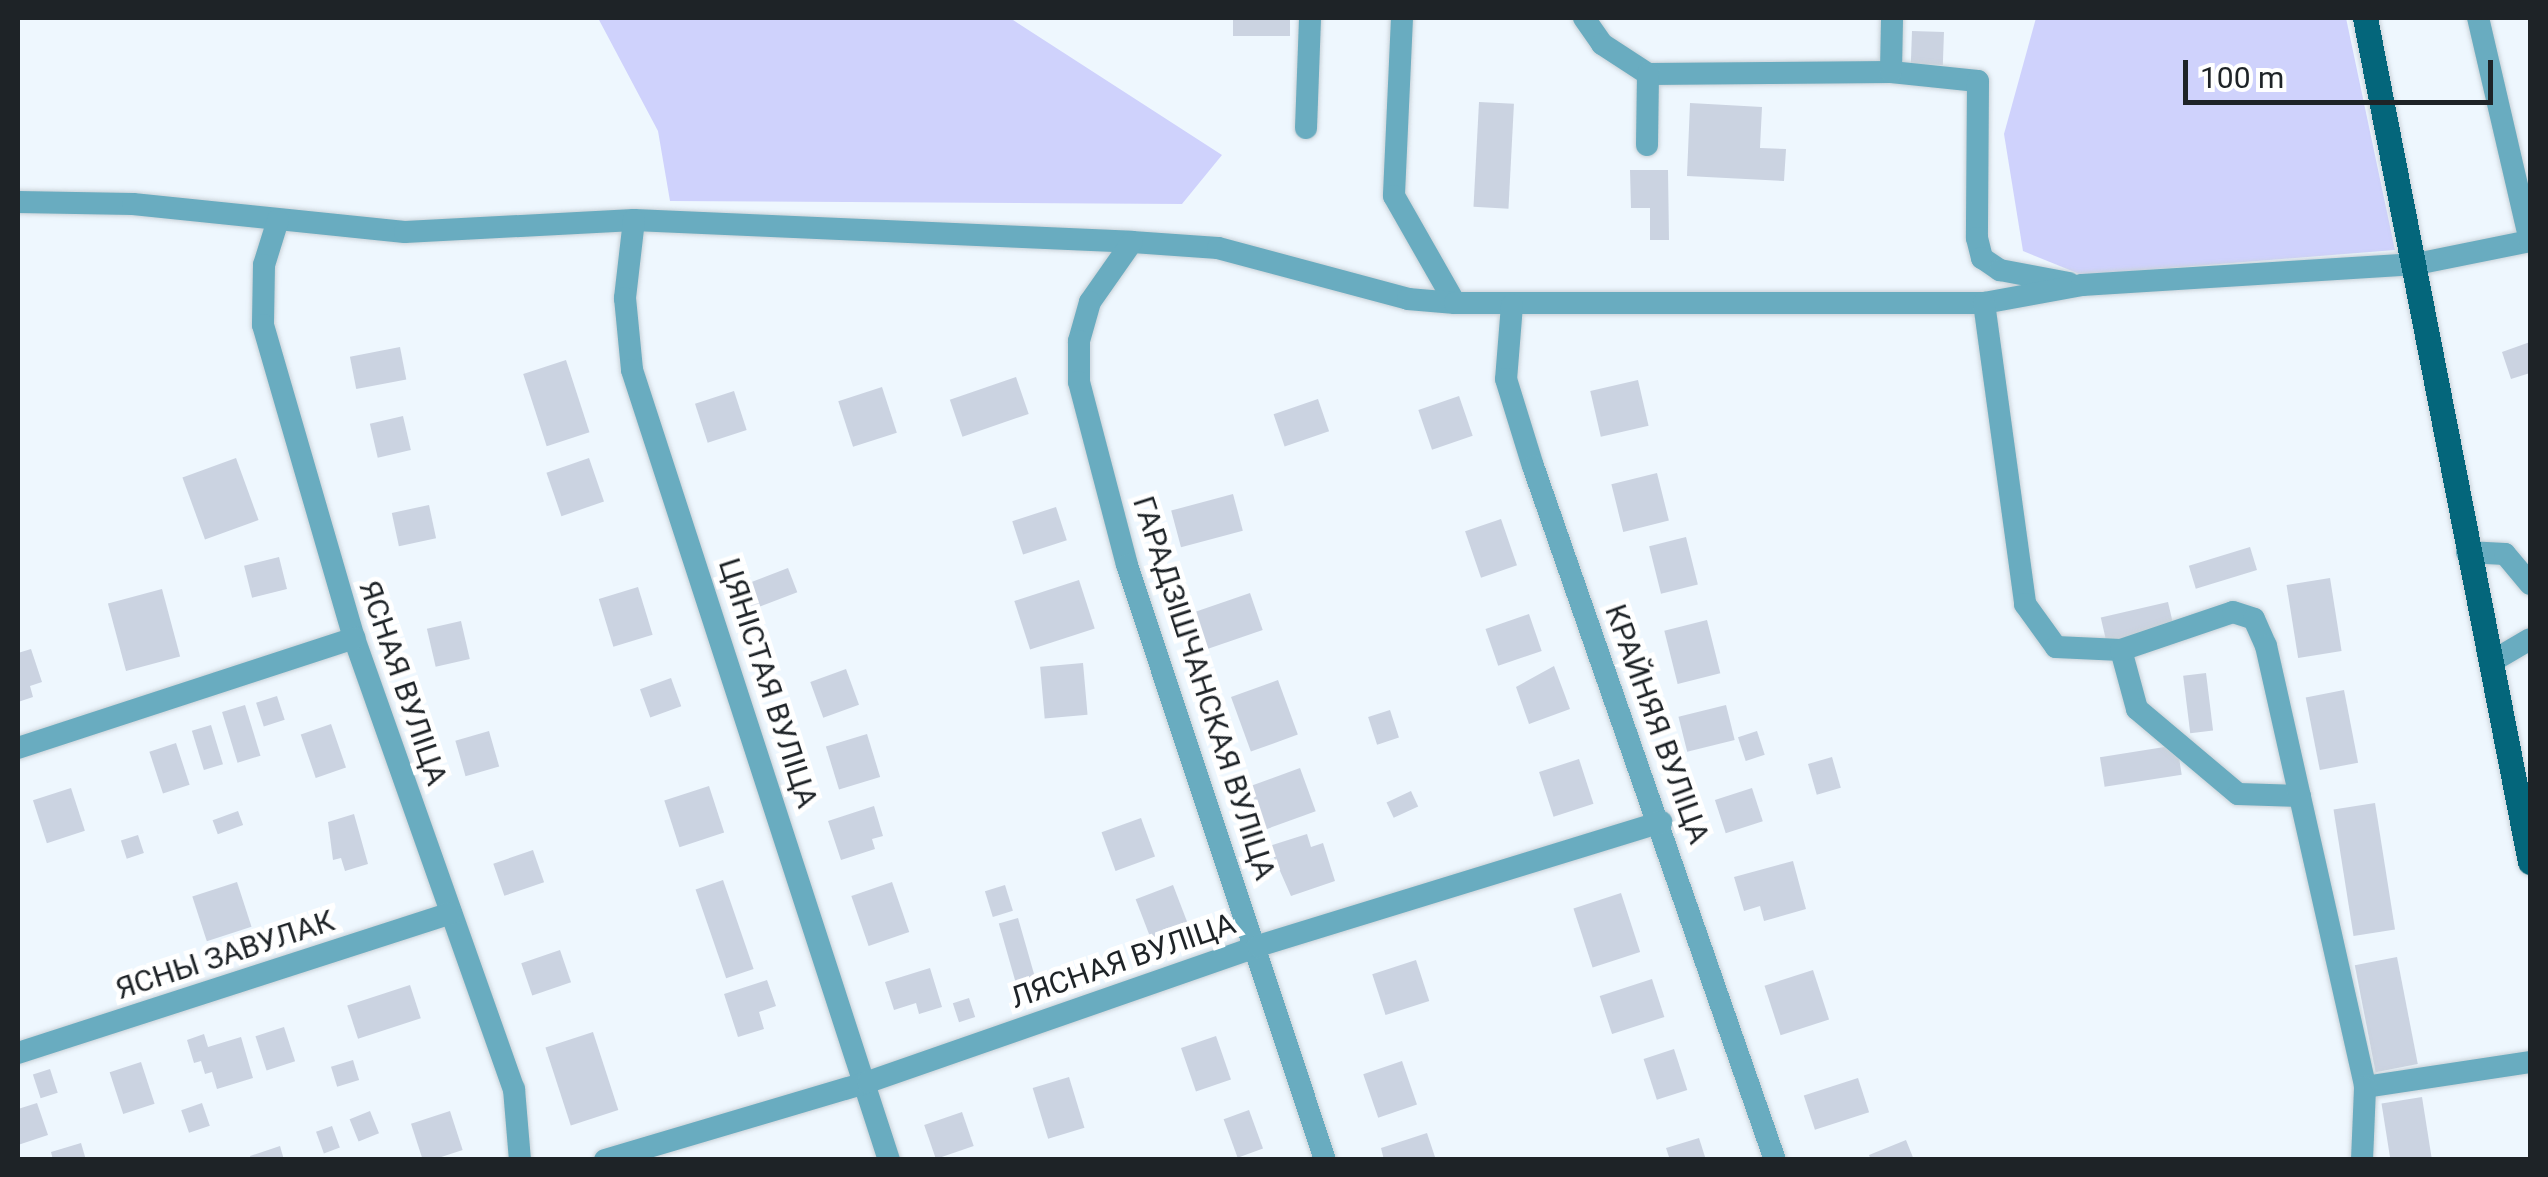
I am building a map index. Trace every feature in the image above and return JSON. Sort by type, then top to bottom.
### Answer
[{"type":"main road","points":[[2366,18],[2530,862]]},
{"type":"street","points":[[1306,128],[1310,18]]},
{"type":"street","points":[[1402,18],[1394,196],[1455,303]]},
{"type":"street","points":[[1584,18],[1602,44],[1648,74],[1891,72],[1978,80],[1976,238],[1982,258],[2000,270],[2082,285]]},
{"type":"street","points":[[1891,72],[1892,18]]},
{"type":"street","points":[[18,202],[133,204],[405,232],[634,220],[1218,248],[1408,299],[1455,303],[1984,302],[2082,285],[2416,264],[2530,241],[2478,18]]},
{"type":"street","points":[[1647,145],[1648,74]]},
{"type":"street","name":"ЯСНАЯ ВУЛІЦА","points":[[278,220],[264,264],[262,326],[354,638],[514,1089],[520,1160]]},
{"type":"street","name":"ЦЯНІСТАЯ ВУЛІЦА","points":[[634,220],[625,298],[632,370],[868,1082],[889,1160]]},
{"type":"street","name":"ГАРАДЗІШЧАНСКАЯ ВУЛІЦА","points":[[1132,242],[1090,302],[1078,341],[1080,382],[1127,564],[1258,946],[1325,1160]]},
{"type":"street","points":[[1984,302],[2025,604],[2056,647],[2122,650],[2234,612],[2254,619],[2300,796],[2365,1087],[2362,1160]]},
{"type":"street","name":"КРАЙНЯЯ ВУЛІЦА","points":[[1512,304],[1506,379],[1775,1160]]},
{"type":"street","points":[[2468,552],[2506,554],[2530,584]]},
{"type":"street","points":[[18,748],[354,638]]},
{"type":"street","points":[[2491,662],[2530,639]]},
{"type":"street","points":[[2122,650],[2137,709],[2238,794],[2300,796]]},
{"type":"street","name":"ЛЯСНАЯ ВУЛІЦА","points":[[606,1160],[868,1082],[1258,946],[1661,822]]},
{"type":"street","name":"ЯСНЫ ЗАВУЛАК","points":[[18,1053],[451,913]]},
{"type":"street","points":[[2365,1087],[2530,1062]]},
{"type":"shaded area","points":[[598,18],[1010,18],[1222,155],[1182,204],[670,201],[658,131]]},
{"type":"shaded area","points":[[2036,18],[2346,18],[2395,250],[2082,275],[2023,251],[2004,134]]},
{"type":"building","points":[[1233,18],[1290,18],[1290,36],[1233,36]]},
{"type":"building","points":[[1912,31],[1944,32],[1943,65],[1911,64]]},
{"type":"building","points":[[1479,102],[1514,104],[1508,209],[1474,207]]},
{"type":"building","points":[[1690,103],[1762,107],[1760,148],[1786,149],[1784,181],[1687,176]]},
{"type":"building","points":[[1630,170],[1668,170],[1669,240],[1650,240],[1650,208],[1631,208]]},
{"type":"building","points":[[2530,342],[2530,373],[2511,379],[2502,352]]},
{"type":"building","points":[[400,347],[406,379],[356,389],[350,357]]},
{"type":"building","points":[[566,360],[589,432],[547,446],[523,374]]},
{"type":"building","points":[[1016,377],[1029,414],[963,437],[950,400]]},
{"type":"building","points":[[1638,380],[1649,426],[1601,437],[1590,391]]},
{"type":"building","points":[[882,387],[897,433],[853,447],[838,401]]},
{"type":"building","points":[[734,391],[747,430],[708,443],[695,404]]},
{"type":"building","points":[[1459,396],[1473,436],[1432,450],[1418,410]]},
{"type":"building","points":[[1318,399],[1329,431],[1285,446],[1274,414]]},
{"type":"building","points":[[403,416],[411,450],[378,458],[370,424]]},
{"type":"building","points":[[236,458],[259,520],[205,540],[182,477]]},
{"type":"building","points":[[589,458],[604,501],[561,516],[546,473]]},
{"type":"building","points":[[1657,473],[1669,521],[1623,532],[1611,484]]},
{"type":"building","points":[[1233,494],[1243,531],[1181,547],[1171,511]]},
{"type":"building","points":[[429,505],[436,538],[399,546],[392,513]]},
{"type":"building","points":[[1056,507],[1067,540],[1023,555],[1012,521]]},
{"type":"building","points":[[1501,519],[1517,565],[1481,578],[1465,531]]},
{"type":"building","points":[[1686,537],[1698,585],[1661,594],[1649,546]]},
{"type":"building","points":[[2250,547],[2257,570],[2196,589],[2189,566]]},
{"type":"building","points":[[279,557],[287,589],[252,598],[244,566]]},
{"type":"building","points":[[788,568],[797,592],[750,611],[740,586]]},
{"type":"building","points":[[2330,578],[2342,651],[2298,658],[2287,585]]},
{"type":"building","points":[[1079,580],[1095,629],[1030,650],[1014,601]]},
{"type":"building","points":[[638,587],[653,635],[613,647],[599,599]]},
{"type":"building","points":[[162,589],[180,657],[126,671],[108,603]]},
{"type":"building","points":[[1250,593],[1263,630],[1206,649],[1193,613]]},
{"type":"building","points":[[2168,602],[2174,627],[2107,643],[2101,618]]},
{"type":"building","points":[[1529,614],[1542,651],[1498,666],[1486,629]]},
{"type":"building","points":[[1707,620],[1720,673],[1678,684],[1664,631]]},
{"type":"building","points":[[461,621],[470,659],[436,667],[427,629]]},
{"type":"building","points":[[31,649],[42,682],[30,686],[33,697],[18,702],[18,653]]},
{"type":"building","points":[[1083,663],[1088,715],[1045,719],[1040,667]]},
{"type":"building","points":[[1554,666],[1570,709],[1529,724],[1516,687]]},
{"type":"building","points":[[846,669],[859,705],[823,718],[810,682]]},
{"type":"building","points":[[2206,673],[2213,731],[2190,733],[2183,676]]},
{"type":"building","points":[[671,678],[681,706],[650,717],[640,689]]},
{"type":"building","points":[[1278,680],[1298,735],[1251,752],[1231,697]]},
{"type":"building","points":[[2344,690],[2358,763],[2320,770],[2306,697]]},
{"type":"building","points":[[277,696],[285,720],[264,727],[256,703]]},
{"type":"building","points":[[245,705],[260,756],[238,763],[222,712]]},
{"type":"building","points":[[1726,705],[1735,740],[1687,752],[1678,717]]},
{"type":"building","points":[[1390,710],[1399,738],[1377,745],[1368,717]]},
{"type":"building","points":[[331,724],[346,767],[316,778],[301,734]]},
{"type":"building","points":[[211,725],[223,764],[204,770],[192,731]]},
{"type":"building","points":[[489,731],[499,767],[466,776],[455,741]]},
{"type":"building","points":[[1757,731],[1765,755],[1746,761],[1738,737]]},
{"type":"building","points":[[867,734],[880,777],[839,790],[826,747]]},
{"type":"building","points":[[176,743],[190,785],[163,793],[149,752]]},
{"type":"building","points":[[2177,745],[2182,775],[2105,787],[2100,757]]},
{"type":"building","points":[[1832,757],[1841,788],[1817,795],[1808,764]]},
{"type":"building","points":[[1579,759],[1594,804],[1554,817],[1539,772]]},
{"type":"building","points":[[1300,768],[1316,811],[1265,830],[1249,786]]},
{"type":"building","points":[[709,786],[724,833],[679,847],[664,801]]},
{"type":"building","points":[[71,788],[85,831],[47,843],[33,800]]},
{"type":"building","points":[[1752,788],[1763,821],[1726,833],[1715,800]]},
{"type":"building","points":[[1411,791],[1418,806],[1394,818],[1387,802]]},
{"type":"building","points":[[2375,803],[2395,929],[2354,936],[2334,810]]},
{"type":"building","points":[[874,806],[883,836],[872,839],[875,849],[841,860],[828,821]]},
{"type":"building","points":[[238,811],[243,825],[218,834],[213,820]]},
{"type":"building","points":[[354,814],[368,864],[345,871],[341,858],[333,860],[328,822]]},
{"type":"building","points":[[1141,818],[1155,857],[1116,871],[1102,832]]},
{"type":"building","points":[[1307,834],[1311,847],[1323,843],[1335,881],[1291,896],[1269,846]]},
{"type":"building","points":[[138,835],[144,853],[127,859],[121,841]]},
{"type":"building","points":[[533,850],[544,882],[504,896],[493,864]]},
{"type":"building","points":[[1793,861],[1806,909],[1764,921],[1760,906],[1744,911],[1734,877]]},
{"type":"building","points":[[723,880],[754,969],[726,978],[696,889]]},
{"type":"building","points":[[237,882],[252,927],[207,941],[192,897]]},
{"type":"building","points":[[892,882],[909,932],[869,946],[851,896]]},
{"type":"building","points":[[1005,885],[1013,911],[993,917],[985,891]]},
{"type":"building","points":[[1173,885],[1193,938],[1156,953],[1136,899]]},
{"type":"building","points":[[1621,893],[1640,952],[1593,967],[1573,908]]},
{"type":"building","points":[[1018,918],[1038,987],[1019,993],[999,924]]},
{"type":"building","points":[[560,950],[571,982],[532,995],[521,963]]},
{"type":"building","points":[[2397,957],[2418,1064],[2376,1072],[2355,965]]},
{"type":"building","points":[[1416,960],[1429,1001],[1386,1015],[1372,974]]},
{"type":"building","points":[[930,968],[942,1007],[919,1014],[916,1003],[894,1010],[885,982]]},
{"type":"building","points":[[1813,970],[1829,1019],[1781,1035],[1764,986]]},
{"type":"building","points":[[1652,979],[1664,1017],[1612,1034],[1600,996]]},
{"type":"building","points":[[767,980],[776,1006],[759,1012],[764,1029],[738,1037],[724,994]]},
{"type":"building","points":[[410,985],[421,1018],[358,1039],[347,1005]]},
{"type":"building","points":[[969,998],[975,1017],[959,1022],[953,1003]]},
{"type":"building","points":[[284,1027],[295,1061],[267,1071],[255,1036]]},
{"type":"building","points":[[593,1032],[618,1110],[571,1125],[545,1047]]},
{"type":"building","points":[[204,1034],[208,1047],[241,1037],[253,1078],[217,1089],[212,1072],[205,1074],[201,1061],[194,1063],[187,1040]]},
{"type":"building","points":[[1216,1036],[1231,1079],[1196,1092],[1181,1048]]},
{"type":"building","points":[[1674,1049],[1687,1090],[1657,1100],[1644,1059]]},
{"type":"building","points":[[353,1060],[359,1080],[337,1087],[331,1067]]},
{"type":"building","points":[[1402,1061],[1417,1104],[1378,1118],[1363,1074]]},
{"type":"building","points":[[141,1062],[155,1104],[123,1114],[110,1072]]},
{"type":"building","points":[[50,1069],[58,1093],[41,1098],[33,1075]]},
{"type":"building","points":[[1069,1077],[1084,1128],[1048,1139],[1033,1088]]},
{"type":"building","points":[[1858,1078],[1869,1112],[1815,1130],[1804,1096]]},
{"type":"building","points":[[2422,1097],[2432,1160],[2390,1160],[2382,1103]]},
{"type":"building","points":[[37,1103],[48,1135],[18,1145],[18,1109]]},
{"type":"building","points":[[202,1103],[210,1126],[189,1133],[181,1110]]},
{"type":"building","points":[[1249,1110],[1263,1149],[1238,1158],[1224,1119]]},
{"type":"building","points":[[370,1111],[379,1133],[359,1141],[350,1119]]},
{"type":"building","points":[[450,1111],[463,1150],[423,1160],[411,1124]]},
{"type":"building","points":[[962,1112],[974,1146],[936,1159],[924,1125]]},
{"type":"building","points":[[332,1126],[340,1148],[324,1153],[316,1132]]},
{"type":"building","points":[[1427,1133],[1436,1160],[1384,1160],[1381,1148]]},
{"type":"building","points":[[1699,1138],[1706,1160],[1670,1160],[1666,1148]]},
{"type":"building","points":[[1906,1140],[1914,1160],[1871,1160],[1869,1155]]},
{"type":"building","points":[[81,1143],[86,1160],[53,1160],[51,1152]]},
{"type":"building","points":[[280,1146],[284,1160],[251,1160],[250,1156]]}]
